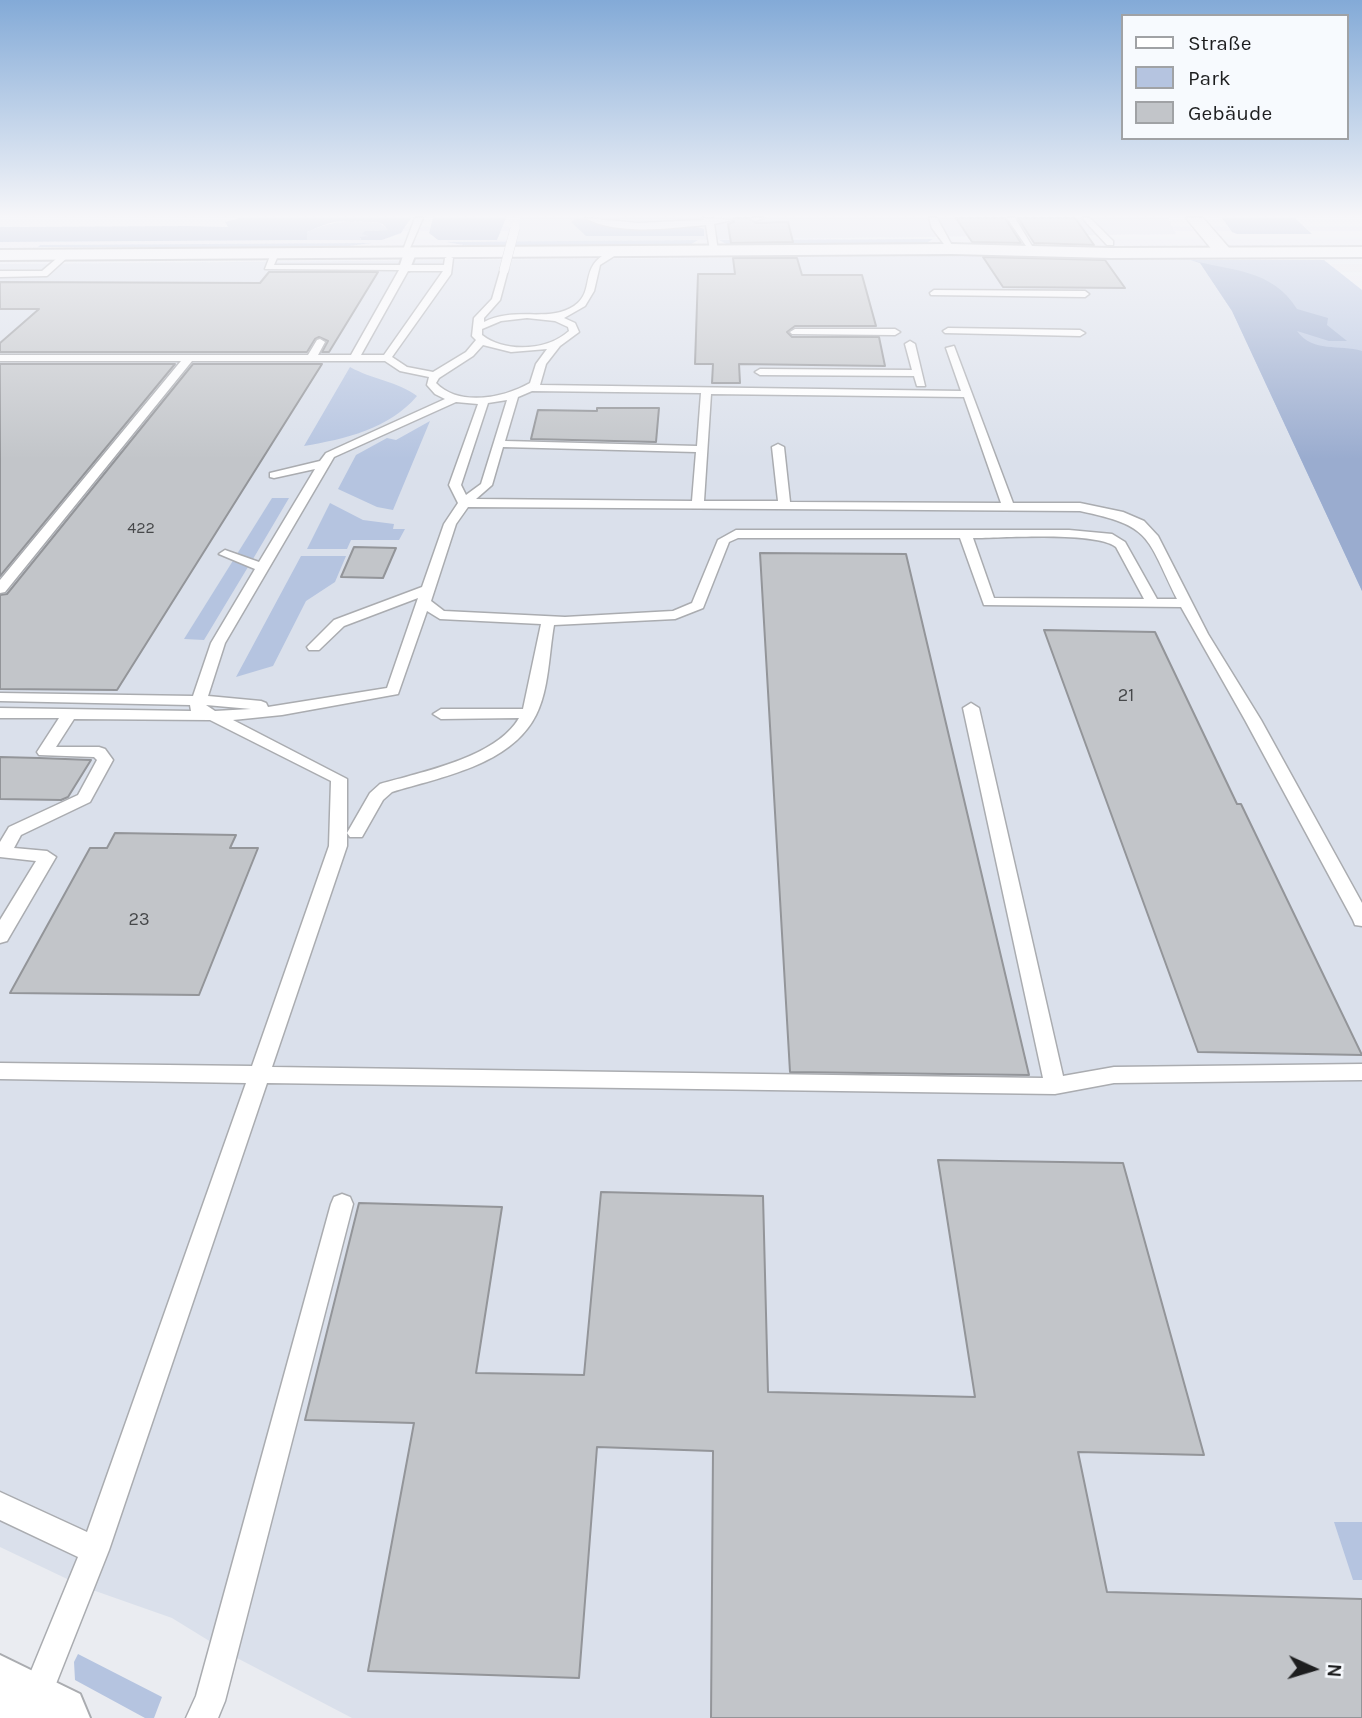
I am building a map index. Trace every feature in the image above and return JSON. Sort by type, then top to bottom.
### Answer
[{"type":"lane","points":[[354,359],[386,298]]},
{"type":"lane","points":[[387,358],[430,298]]},
{"type":"lane","points":[[557,318],[581,306],[588,298]]},
{"type":"lane","points":[[480,327],[478,318],[496,300],[506,310],[519,315]]},
{"type":"lane","points":[[519,315],[557,318],[569,323],[574,329],[570,337],[556,344],[513,349],[494,346],[481,340],[476,334],[480,327],[495,319],[519,315]]},
{"type":"lane","points":[[948,331],[1080,333]]},
{"type":"lane","points":[[795,332],[895,332]]},
{"type":"lane","points":[[481,340],[468,356],[434,375],[431,383],[433,387],[455,398],[484,400],[513,396],[535,385],[544,358],[556,344]]},
{"type":"lane","points":[[311,358],[320,342]]},
{"type":"lane","points":[[910,344],[924,394]]},
{"type":"lane","points":[[951,348],[1008,506]]},
{"type":"lane","points":[[0,358],[387,358],[404,369],[434,375]]},
{"type":"lane","points":[[0,589],[189,358]]},
{"type":"lane","points":[[760,372],[918,373]]},
{"type":"lane","points":[[803,373],[806,393]]},
{"type":"lane","points":[[531,388],[966,394]]},
{"type":"lane","points":[[698,505],[706,392]]},
{"type":"lane","points":[[0,713],[226,716],[282,710],[393,691],[450,523],[464,503],[486,485],[513,396]]},
{"type":"lane","points":[[29,1703],[95,1550],[338,846],[339,779],[197,708],[218,643],[330,455],[455,398]]},
{"type":"lane","points":[[464,503],[455,485],[484,400]]},
{"type":"lane","points":[[499,444],[702,449]]},
{"type":"lane","points":[[778,447],[784,505]]},
{"type":"lane","points":[[274,475],[324,464]]},
{"type":"lane","points":[[464,503],[1080,507],[1105,510],[1140,524],[1154,539],[1201,634],[1278,764],[1362,920]]},
{"type":"lane","points":[[426,596],[440,615],[548,621],[617,620],[675,615],[698,605],[724,540],[736,534],[1082,534],[1112,538],[1121,545],[1153,603]]},
{"type":"lane","points":[[965,534],[989,602],[1185,603]]},
{"type":"lane","points":[[225,554],[262,567]]},
{"type":"lane","points":[[314,647],[339,623],[426,596]]},
{"type":"lane","points":[[356,833],[376,797],[386,788],[474,758],[501,746],[518,732],[530,713],[548,621]]},
{"type":"lane","points":[[0,697],[233,701],[282,710]]},
{"type":"lane","points":[[971,708],[1055,1086]]},
{"type":"lane","points":[[441,714],[530,713]]},
{"type":"lane","points":[[0,936],[47,857],[2,852],[8,831],[84,799],[105,760],[99,752],[45,752],[69,714]]},
{"type":"lane","points":[[0,1071],[1055,1086],[1114,1074],[1362,1072]]},
{"type":"lane","points":[[201,1718],[210,1701],[342,1204]]},
{"type":"lane","points":[[0,1506],[95,1550]]},
{"type":"shaded area","points":[[0,298],[1223,298],[1232,311],[1362,591],[1362,1718],[352,1718],[237,1658],[172,1618],[84,1587],[0,1547]]},
{"type":"shaded area","points":[[1223,298],[1289,298],[1297,309],[1328,318],[1327,325],[1347,341],[1329,341],[1297,331],[1303,338],[1327,347],[1362,351],[1362,591],[1232,311]]},
{"type":"green space","points":[[1223,298],[1362,298],[1362,591],[1232,311]]},
{"type":"green space","points":[[350,367],[402,387],[417,396],[393,417],[365,431],[304,446]]},
{"type":"green space","points":[[430,421],[393,510],[377,507],[338,489],[356,455],[387,438],[396,440]]},
{"type":"green space","points":[[272,498],[289,498],[253,559],[237,554]]},
{"type":"green space","points":[[330,503],[363,520],[394,524],[393,529],[405,529],[399,540],[351,540],[347,549],[307,549]]},
{"type":"green space","points":[[301,556],[346,556],[335,582],[306,601],[273,666],[236,677]]},
{"type":"green space","points":[[234,559],[248,567],[204,640],[184,639]]},
{"type":"green space","points":[[1334,1522],[1362,1522],[1362,1580],[1353,1580]]},
{"type":"green space","points":[[78,1654],[162,1697],[154,1718],[145,1718],[75,1680],[74,1662]]},
{"type":"building","points":[[0,298],[362,298],[329,352],[322,352],[328,341],[319,337],[307,352],[0,352],[0,343],[39,309],[0,309]]},
{"type":"building","points":[[697,298],[868,298],[876,326],[795,326],[787,332],[792,337],[879,337],[885,366],[739,364],[740,383],[712,383],[713,364],[695,364]]},
{"type":"building","points":[[0,364],[175,364],[0,576]]},
{"type":"building","points":[[193,364],[322,364],[117,690],[0,689],[0,595],[7,594]]},
{"type":"building","points":[[597,408],[659,408],[656,442],[531,439],[538,410],[597,411]]},
{"type":"building","points":[[354,547],[396,548],[383,578],[341,577]]},
{"type":"building","points":[[760,553],[906,554],[1029,1075],[790,1072]]},
{"type":"building","points":[[1044,630],[1155,632],[1362,1055],[1198,1052]]},
{"type":"building","points":[[0,757],[91,760],[68,797],[61,800],[0,799]]},
{"type":"building","points":[[115,833],[236,835],[230,848],[258,848],[199,995],[10,993],[90,848],[107,848]]},
{"type":"building","points":[[938,1160],[1123,1163],[1204,1455],[1078,1452],[1107,1592],[1362,1599],[1362,1718],[711,1718],[713,1451],[597,1447],[579,1678],[368,1671],[414,1423],[305,1420],[359,1203],[502,1207],[476,1373],[584,1375],[601,1192],[763,1196],[768,1392],[975,1397]]}]
